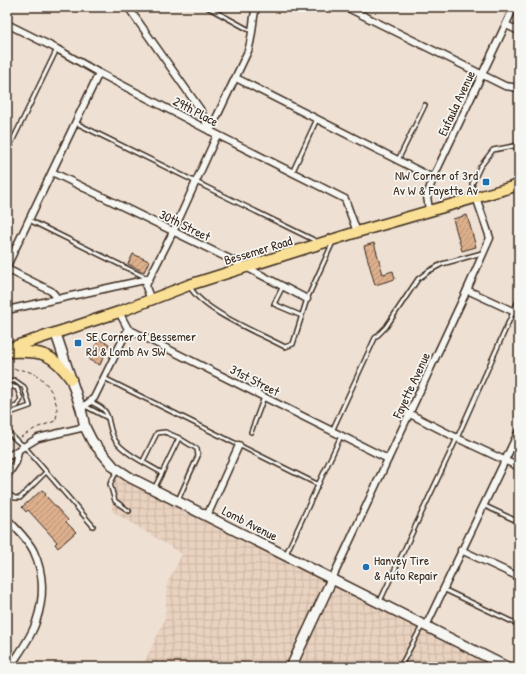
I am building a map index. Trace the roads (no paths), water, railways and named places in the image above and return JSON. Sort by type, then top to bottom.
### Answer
[{"type":"main road","name":"Bessemer Road","points":[[7,350],[119,312],[189,285],[429,210],[519,186]]},
{"type":"main road","name":"Lomb Avenue","points":[[56,334],[72,379],[85,405],[85,427],[92,441],[118,469],[131,478],[507,667]]},
{"type":"main road","points":[[7,350],[32,351],[46,354],[56,361],[72,379]]},
{"type":"main road","points":[[294,666],[332,579]]},
{"type":"street","points":[[128,7],[200,109],[210,131]]},
{"type":"street","points":[[210,131],[248,51],[252,40],[256,7]]},
{"type":"street","points":[[346,7],[505,86],[519,88]]},
{"type":"street","name":"Eufaula Avenue","points":[[429,210],[427,196],[433,178],[514,7]]},
{"type":"street","name":"29th Place","points":[[7,24],[210,131],[345,199],[357,232]]},
{"type":"street","points":[[506,25],[519,31]]},
{"type":"street","points":[[7,266],[99,73]]},
{"type":"street","points":[[236,78],[433,178]]},
{"type":"street","points":[[151,300],[146,287],[149,279],[173,232],[217,134]]},
{"type":"street","name":"30th Street","points":[[52,172],[308,299]]},
{"type":"street","name":"Fayette Avenue","points":[[332,579],[468,290],[490,238],[476,197]]},
{"type":"street","points":[[7,269],[51,291],[57,298]]},
{"type":"street","points":[[7,310],[149,279]]},
{"type":"street","points":[[468,290],[516,313]]},
{"type":"street","points":[[85,405],[94,398],[128,329],[119,312]]},
{"type":"street","name":"31st Street","points":[[128,329],[388,459]]},
{"type":"street","points":[[410,414],[519,467]]},
{"type":"street","points":[[7,457],[38,438],[85,427]]},
{"type":"street","points":[[424,625],[443,589],[519,431]]},
{"type":"street","points":[[207,516],[239,445]]},
{"type":"street","points":[[7,476],[16,462],[18,451]]},
{"type":"street","points":[[7,519],[34,551],[42,574],[42,593],[36,622],[24,647],[10,667]]},
{"type":"street","points":[[7,523],[17,530]]},
{"type":"street","points":[[462,550],[519,577]]},
{"type":"lane","points":[[207,7],[252,32]]},
{"type":"lane","points":[[7,152],[57,50]]},
{"type":"lane","points":[[398,160],[425,105]]},
{"type":"lane","points":[[292,173],[317,119]]},
{"type":"lane","points":[[76,122],[321,244]]},
{"type":"lane","points":[[476,197],[472,184],[480,166],[493,150],[519,145]]},
{"type":"lane","points":[[29,220],[149,279]]},
{"type":"lane","points":[[189,285],[194,294],[212,310],[285,347],[293,344],[308,299],[335,240]]},
{"type":"lane","points":[[332,431],[375,338],[386,327],[418,279],[429,270],[442,264],[484,252]]},
{"type":"lane","points":[[283,286],[274,304],[302,316]]},
{"type":"lane","points":[[379,603],[516,313],[519,299]]},
{"type":"lane","points":[[104,378],[317,484],[319,483]]},
{"type":"lane","points":[[7,382],[14,380],[24,386],[30,406],[7,414]]},
{"type":"lane","points":[[7,387],[10,386],[17,388],[21,399],[17,406],[7,409]]},
{"type":"lane","points":[[251,432],[264,397]]},
{"type":"lane","points":[[85,405],[108,418]]},
{"type":"lane","points":[[85,405],[103,408],[107,413],[111,431],[115,440],[133,456],[162,473]]},
{"type":"lane","points":[[7,431],[16,441],[24,446],[93,526]]},
{"type":"lane","points":[[143,461],[157,433],[165,432],[179,438],[197,449],[198,456],[178,501]]},
{"type":"lane","points":[[285,556],[341,436]]},
{"type":"lane","points":[[154,489],[179,438]]},
{"type":"lane","points":[[118,469],[110,484],[115,501],[129,511]]},
{"type":"lane","points":[[7,492],[15,498],[20,498],[46,472]]},
{"type":"lane","points":[[483,505],[519,522]]},
{"type":"lane","points":[[443,589],[519,625]]},
{"type":"lane","points":[[400,667],[424,625]]},
{"type":"place","name":"NW Corner of 3rd Av W & Fayette Av","points":[[486,182]]},
{"type":"place","name":"SE Corner of Bessemer Rd & Lomb Av SW","points":[[78,343]]},
{"type":"place","name":"Hanvey Tire & Auto Repair","points":[[366,567]]}]
